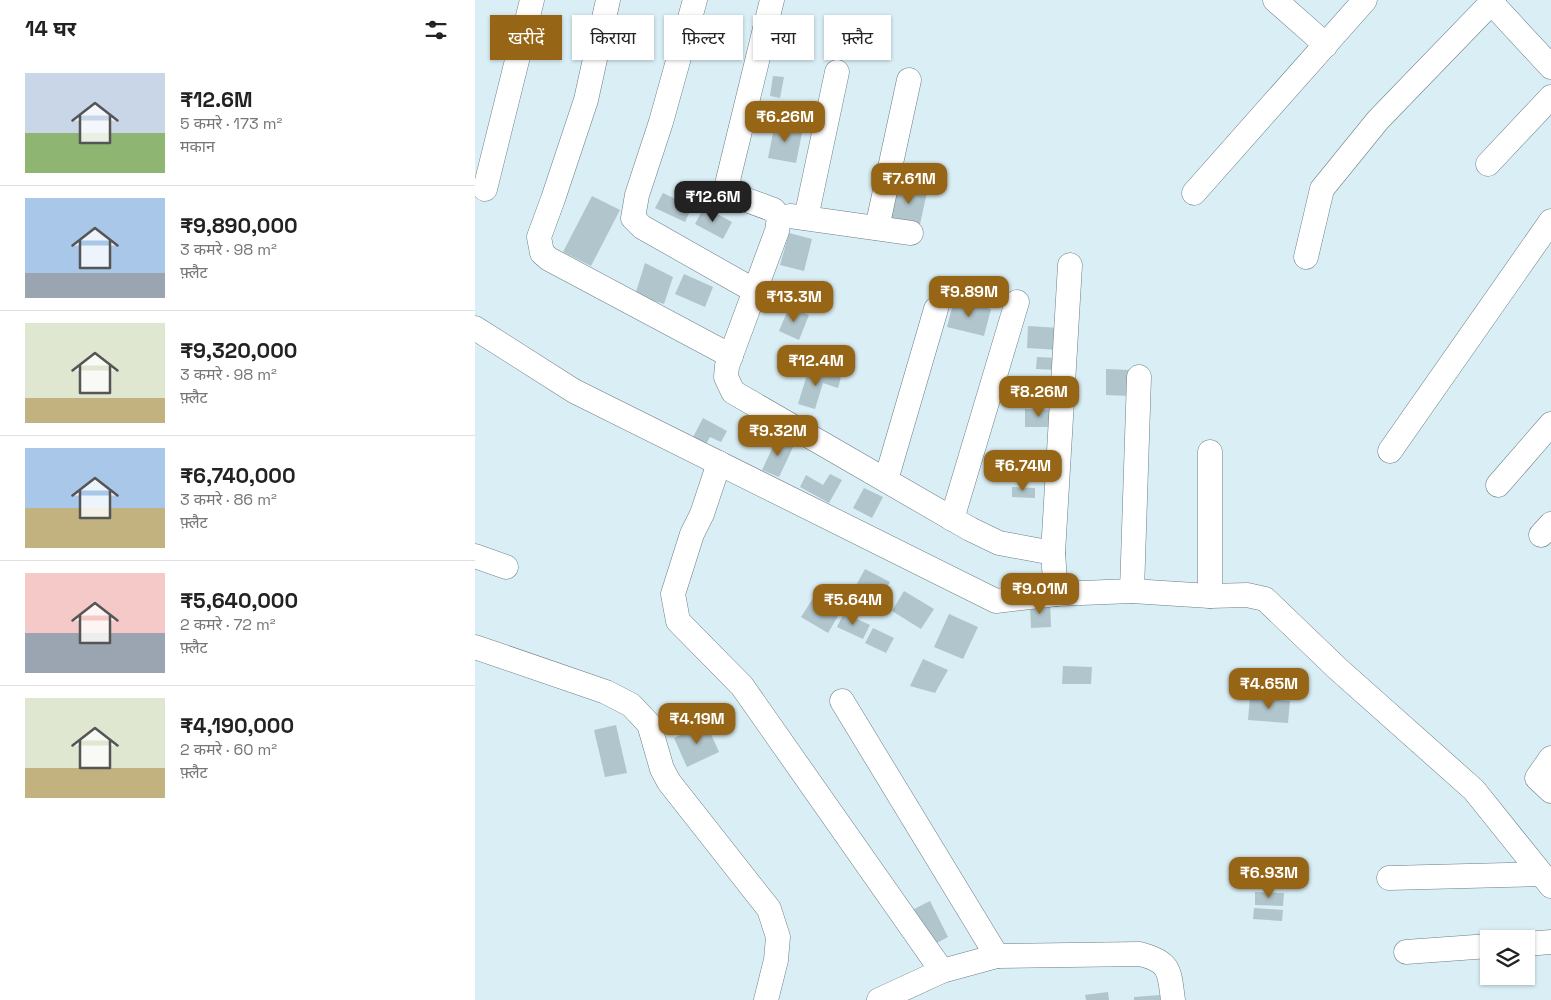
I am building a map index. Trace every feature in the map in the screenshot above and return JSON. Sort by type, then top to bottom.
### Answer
[{"type":"street","points":[[485,189],[484,157],[532,0]]},
{"type":"street","points":[[608,0],[586,100],[539,236],[538,244],[542,253],[549,259],[731,356]]},
{"type":"street","points":[[695,0],[661,122],[637,195],[633,218],[642,227],[755,291]]},
{"type":"street","points":[[772,0],[728,180],[733,195],[774,210],[778,214],[911,233]]},
{"type":"street","points":[[1275,0],[1325,45]]},
{"type":"street","points":[[1194,193],[1365,0]]},
{"type":"street","points":[[1306,257],[1322,189],[1378,120],[1492,1],[1551,67]]},
{"type":"street","points":[[806,218],[837,72]]},
{"type":"street","points":[[877,228],[909,80]]},
{"type":"street","points":[[1489,164],[1551,97]]},
{"type":"street","points":[[778,214],[777,231],[731,356],[726,377],[733,392],[952,519],[999,542],[1053,553]]},
{"type":"street","points":[[1390,451],[1551,221]]},
{"type":"street","points":[[1056,594],[1053,553],[1070,265]]},
{"type":"street","points":[[952,519],[1017,302]]},
{"type":"street","points":[[885,480],[936,309]]},
{"type":"street","points":[[475,328],[574,391],[996,601],[1056,594],[1132,591],[1210,596],[1260,596],[1277,608],[1338,669],[1474,790],[1546,880]]},
{"type":"street","points":[[1132,591],[1139,378]]},
{"type":"street","points":[[1498,485],[1551,424]]},
{"type":"street","points":[[1210,452],[1210,596]]},
{"type":"street","points":[[719,463],[702,514],[692,534],[673,594],[678,621],[742,686],[942,971]]},
{"type":"street","points":[[475,556],[506,567]]},
{"type":"street","points":[[475,647],[606,692],[631,705],[640,713],[649,724],[662,769],[669,782],[769,908],[778,937],[776,960],[766,1000]]},
{"type":"street","points":[[842,701],[997,956]]},
{"type":"street","points":[[1551,758],[1537,778],[1551,791]]},
{"type":"street","points":[[1389,878],[1546,880]]},
{"type":"street","points":[[1535,943],[1551,942]]},
{"type":"street","points":[[1406,952],[1480,947]]},
{"type":"street","points":[[879,1000],[942,971],[997,956],[1140,954],[1157,958],[1166,965],[1173,1000]]},
{"type":"building","points":[[773,76],[784,77],[780,98],[770,96]]},
{"type":"building","points":[[775,123],[803,128],[796,163],[768,158]]},
{"type":"building","points":[[897,186],[927,192],[920,224],[891,219]]},
{"type":"building","points":[[663,193],[692,207],[685,222],[655,208]]},
{"type":"building","points":[[592,196],[620,210],[591,266],[563,252]]},
{"type":"building","points":[[704,207],[732,222],[723,239],[695,224]]},
{"type":"building","points":[[789,233],[812,239],[804,271],[780,265]]},
{"type":"building","points":[[645,263],[673,277],[664,304],[635,295]]},
{"type":"building","points":[[684,274],[713,287],[705,307],[675,294]]},
{"type":"building","points":[[954,300],[991,309],[984,336],[947,327]]},
{"type":"building","points":[[789,307],[809,315],[799,340],[779,331]]},
{"type":"building","points":[[1028,326],[1060,328],[1059,350],[1027,348]]},
{"type":"building","points":[[1037,357],[1059,358],[1059,370],[1036,369]]},
{"type":"building","points":[[809,368],[841,377],[838,388],[823,383],[815,409],[798,404]]},
{"type":"building","points":[[1106,369],[1130,370],[1130,396],[1106,395]]},
{"type":"building","points":[[1025,409],[1053,410],[1052,427],[1025,427]]},
{"type":"building","points":[[703,418],[727,431],[721,442],[710,437],[702,451],[689,445]]},
{"type":"building","points":[[777,438],[794,445],[779,477],[762,470]]},
{"type":"building","points":[[830,474],[842,480],[829,503],[800,487],[806,475],[823,485]]},
{"type":"building","points":[[1012,487],[1035,488],[1035,498],[1012,497]]},
{"type":"building","points":[[864,488],[883,497],[872,518],[853,508]]},
{"type":"building","points":[[865,569],[890,582],[873,613],[848,600]]},
{"type":"building","points":[[904,591],[934,609],[921,629],[892,611]]},
{"type":"building","points":[[815,595],[841,611],[828,633],[801,617]]},
{"type":"building","points":[[1050,601],[1051,627],[1031,628],[1030,602]]},
{"type":"building","points":[[844,613],[870,625],[863,639],[837,627]]},
{"type":"building","points":[[949,614],[978,627],[963,659],[934,647]]},
{"type":"building","points":[[873,628],[894,638],[886,653],[865,643]]},
{"type":"building","points":[[923,659],[948,670],[935,693],[910,686]]},
{"type":"building","points":[[1063,666],[1092,667],[1091,684],[1062,684]]},
{"type":"building","points":[[1250,697],[1290,701],[1288,723],[1248,720]]},
{"type":"building","points":[[706,723],[719,752],[687,767],[674,738]]},
{"type":"building","points":[[616,725],[627,773],[605,777],[594,730]]},
{"type":"building","points":[[1255,892],[1284,893],[1283,906],[1255,905]]},
{"type":"building","points":[[930,901],[948,937],[933,945],[914,909]]},
{"type":"building","points":[[1254,908],[1283,910],[1282,921],[1253,919]]},
{"type":"building","points":[[1108,992],[1109,1000],[1086,1000],[1085,995]]},
{"type":"building","points":[[1160,995],[1160,1000],[1134,1000],[1134,997]]}]
